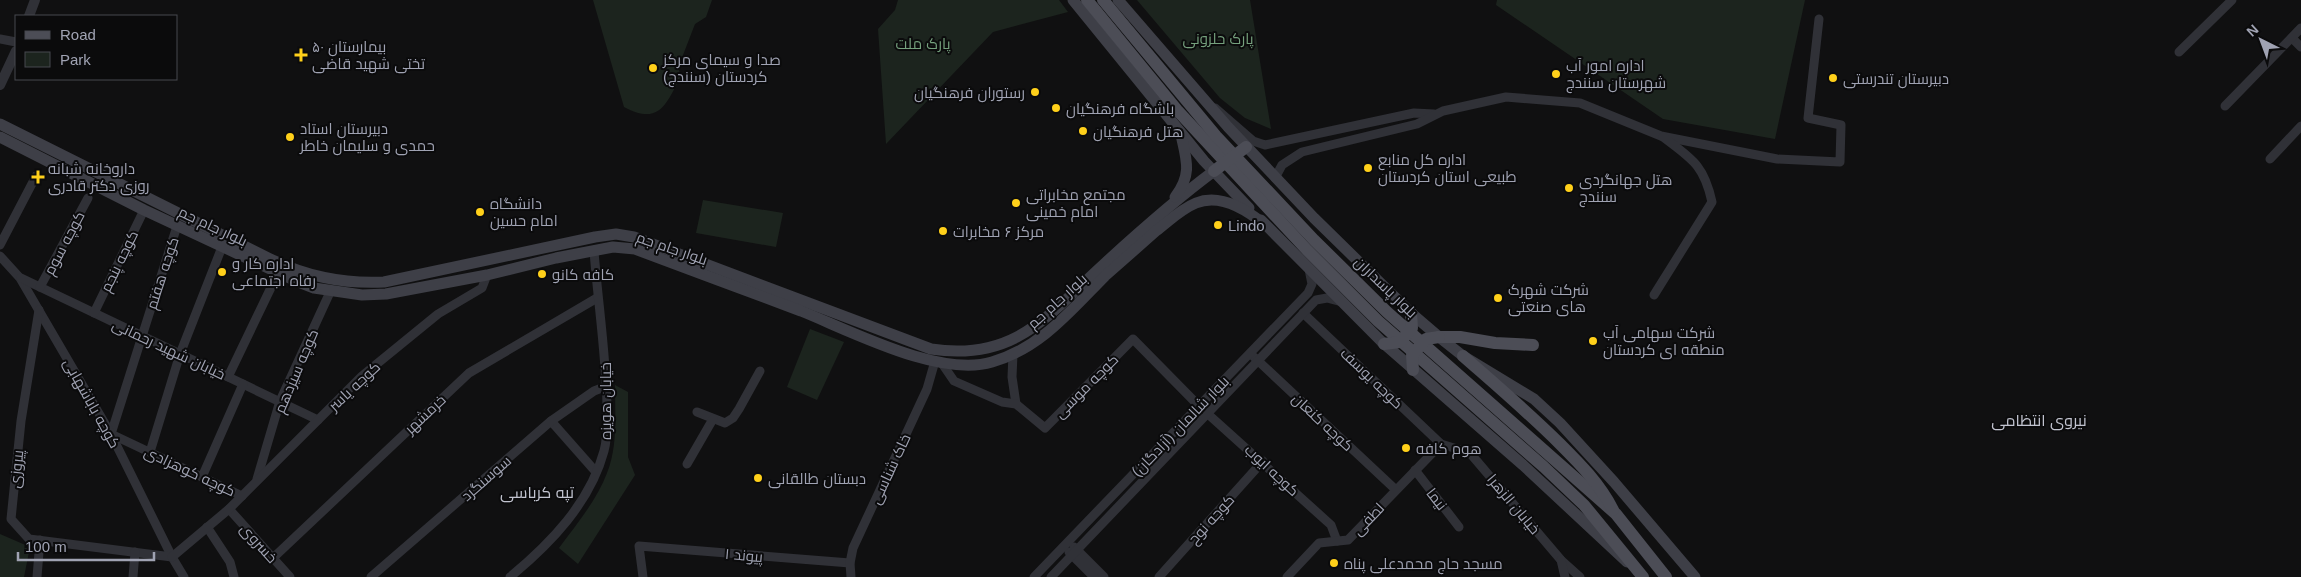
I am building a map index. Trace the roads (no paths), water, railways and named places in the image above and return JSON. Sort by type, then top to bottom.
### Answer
[{"type":"main road","points":[[1073,0],[1214,171],[1309,269],[1384,344],[1523,464],[1615,553],[1640,573]]},
{"type":"main road","name":"بلوار پاسداران","points":[[1087,0],[1183,117],[1307,250],[1378,321],[1544,467],[1584,505],[1640,573]]},
{"type":"main road","name":"بلوار پاسداران","points":[[1103,0],[1216,136],[1321,247],[1407,330],[1616,514],[1666,577]]},
{"type":"main road","points":[[1118,0],[1275,178],[1411,313],[1528,413],[1575,459],[1605,493],[1616,514]]},
{"type":"main road","name":"بلوار جام جم","points":[[0,124],[294,271],[334,281],[361,283],[414,277],[595,237],[616,234],[634,236],[931,349],[948,352],[984,350],[1003,344],[1064,311],[1181,211],[1197,202],[1217,201],[1235,205],[1253,214],[1265,224]]},
{"type":"main road","points":[[1166,209],[1182,188],[1187,177],[1187,161],[1180,131]]},
{"type":"main road","name":"بلوار جام جم","points":[[0,137],[177,226],[314,288],[362,295],[386,294],[487,275],[556,258],[613,247],[635,248],[804,312],[856,335],[938,361],[975,366],[1013,354],[1049,333],[1095,272],[1166,209],[1214,171]]},
{"type":"main road","points":[[1214,171],[1246,147]]},
{"type":"main road","points":[[177,226],[182,214]]},
{"type":"main road","points":[[1384,344],[1400,342],[1412,328],[1411,313]]},
{"type":"main road","points":[[1413,370],[1412,355],[1426,339],[1460,336],[1495,343],[1533,345]]},
{"type":"main road","points":[[1463,356],[1534,399],[1560,423],[1614,482],[1695,577]]},
{"type":"street","points":[[30,15],[35,0]]},
{"type":"street","points":[[2179,52],[2232,0]]},
{"type":"street","points":[[1207,103],[1225,114],[1253,141],[1266,145],[1414,113],[1434,114],[1506,97],[1580,104],[1661,136],[1777,159],[1840,162],[1841,125],[1808,118],[1819,19]]},
{"type":"street","points":[[2225,106],[2301,28]]},
{"type":"street","points":[[2292,38],[2301,48]]},
{"type":"street","points":[[0,39],[15,42]]},
{"type":"street","points":[[0,85],[15,53]]},
{"type":"street","points":[[1275,178],[1282,165],[1302,152],[1417,124],[1434,114]]},
{"type":"street","points":[[2270,159],[2301,126]]},
{"type":"street","points":[[1342,129],[1345,141]]},
{"type":"street","points":[[1654,295],[1712,202],[1708,180],[1696,162],[1661,136]]},
{"type":"street","points":[[0,245],[36,176]]},
{"type":"street","name":"کوچه سوم","points":[[40,287],[88,198]]},
{"type":"street","name":"کوچه پنجم","points":[[94,313],[144,210]]},
{"type":"street","name":"کوچه هفتم","points":[[111,434],[177,226]]},
{"type":"street","points":[[150,452],[180,354],[222,247]]},
{"type":"street","name":"خیابان هویزه","points":[[510,577],[528,562],[575,513],[596,472],[604,451],[607,431],[606,386],[603,333],[597,298],[594,251]]},
{"type":"street","name":"کوچه باباشهابی","points":[[0,256],[20,278],[111,434],[172,557],[184,577]]},
{"type":"street","name":"بلوار شالمان (آزادگان)","points":[[1034,577],[1308,293],[1312,284],[1309,269]]},
{"type":"street","points":[[228,377],[278,273]]},
{"type":"street","name":"کوچه یاسر","points":[[172,557],[229,509],[362,376],[438,314],[482,288],[487,275]]},
{"type":"street","name":"خیابان شهید رحمانی","points":[[20,278],[318,420]]},
{"type":"street","name":"کوچه سیزدهم","points":[[256,482],[280,402],[331,290]]},
{"type":"street","name":"خرمشهر","points":[[273,558],[468,373],[597,298]]},
{"type":"street","name":"بلوار شالمان (آزادگان)","points":[[1051,577],[1316,300],[1327,298],[1342,302]]},
{"type":"street","name":"پیروزی","points":[[39,310],[21,420],[11,519],[28,538],[172,557]]},
{"type":"street","name":"کوچه یوسف","points":[[1303,313],[1441,444]]},
{"type":"street","name":"کوچه موسی","points":[[1016,404],[1045,428],[1133,339]]},
{"type":"street","name":"کوچه ایوب","points":[[1133,339],[1199,406],[1263,461],[1331,525],[1337,542]]},
{"type":"street","name":"کوچه کنعان","points":[[1250,353],[1396,490]]},
{"type":"street","points":[[938,361],[954,381],[1002,402],[1016,404],[1012,377],[1013,354]]},
{"type":"street","name":"خاک شناسی","points":[[851,577],[850,563],[854,548],[938,361]]},
{"type":"street","points":[[697,412],[725,423],[733,418],[760,371]]},
{"type":"street","points":[[202,477],[243,384]]},
{"type":"street","name":"سوسنگرد","points":[[371,577],[551,421],[594,390],[606,386]]},
{"type":"street","points":[[687,464],[713,419]]},
{"type":"street","points":[[551,421],[596,472]]},
{"type":"street","name":"کوچه کوهزادی","points":[[111,434],[242,496]]},
{"type":"street","name":"لطفی","points":[[1287,577],[1319,543],[1348,540],[1441,444]]},
{"type":"street","name":"خیابان الزهرا","points":[[1441,444],[1470,453],[1561,560],[1580,577]]},
{"type":"street","name":"کوچه نوح","points":[[1159,577],[1263,461]]},
{"type":"street","name":"نیما","points":[[1415,470],[1459,527]]},
{"type":"street","name":"خسروی","points":[[229,509],[290,577]]},
{"type":"street","points":[[207,527],[230,562],[234,577]]},
{"type":"street","points":[[37,577],[40,540]]},
{"type":"street","points":[[1066,544],[1104,577]]},
{"type":"street","name":"پیوند ۱","points":[[643,577],[638,546],[850,563]]},
{"type":"street","points":[[133,577],[135,552]]},
{"type":"street","points":[[1074,552],[1094,577]]},
{"type":"street","points":[[1561,560],[1565,577]]},
{"type":"place","name":"بیمارستان ۵۰ تختی شهید قاضی","points":[[301,55]]},
{"type":"place","name":"صدا و سیمای مرکز کردستان (سنندج)","points":[[653,68]]},
{"type":"place","name":"اداره امور آب شهرستان سنندج","points":[[1556,74]]},
{"type":"place","name":"دبیرستان تندرستی","points":[[1833,78]]},
{"type":"place","name":"رستوران فرهنگیان","points":[[1035,92]]},
{"type":"place","name":"باشگاه فرهنگیان","points":[[1056,108]]},
{"type":"place","name":"هتل فرهنگیان","points":[[1083,131]]},
{"type":"place","name":"دبیرستان استاد حمدی و سلیمان خاطر","points":[[290,137]]},
{"type":"place","name":"اداره کل منابع طبیعی استان کردستان","points":[[1368,168]]},
{"type":"place","name":"داروخانه شبانه روزی دکتر قادری","points":[[38,177]]},
{"type":"place","name":"هتل جهانگردی سنندج","points":[[1569,188]]},
{"type":"place","name":"مجتمع مخابراتی امام خمینی","points":[[1016,203]]},
{"type":"place","name":"دانشگاه امام حسین","points":[[480,212]]},
{"type":"place","name":"Lindo","points":[[1218,225]]},
{"type":"place","name":"مرکز ۶ مخابرات","points":[[943,231]]},
{"type":"place","name":"اداره کار و رفاه اجتماعی","points":[[222,272]]},
{"type":"place","name":"کافه کانو","points":[[542,274]]},
{"type":"place","name":"شرکت شهرک های صنعتی","points":[[1498,298]]},
{"type":"place","name":"شرکت سهامی آب منطقه ای کردستان","points":[[1593,341]]},
{"type":"place","name":"هوم کافه","points":[[1406,448]]},
{"type":"place","name":"دبستان طالقانی","points":[[758,478]]},
{"type":"place","name":"مسجد حاج محمدعلی پناه","points":[[1334,563]]},
{"type":"district","name":"نیروی انتظامی","points":[[2039,420]]},
{"type":"district","name":"تپه کرباسی","points":[[537,492]]},
{"type":"park label","name":"پارک حلزونی","points":[[1218,38]]},
{"type":"park label","name":"پارک ملت","points":[[923,43]]}]
